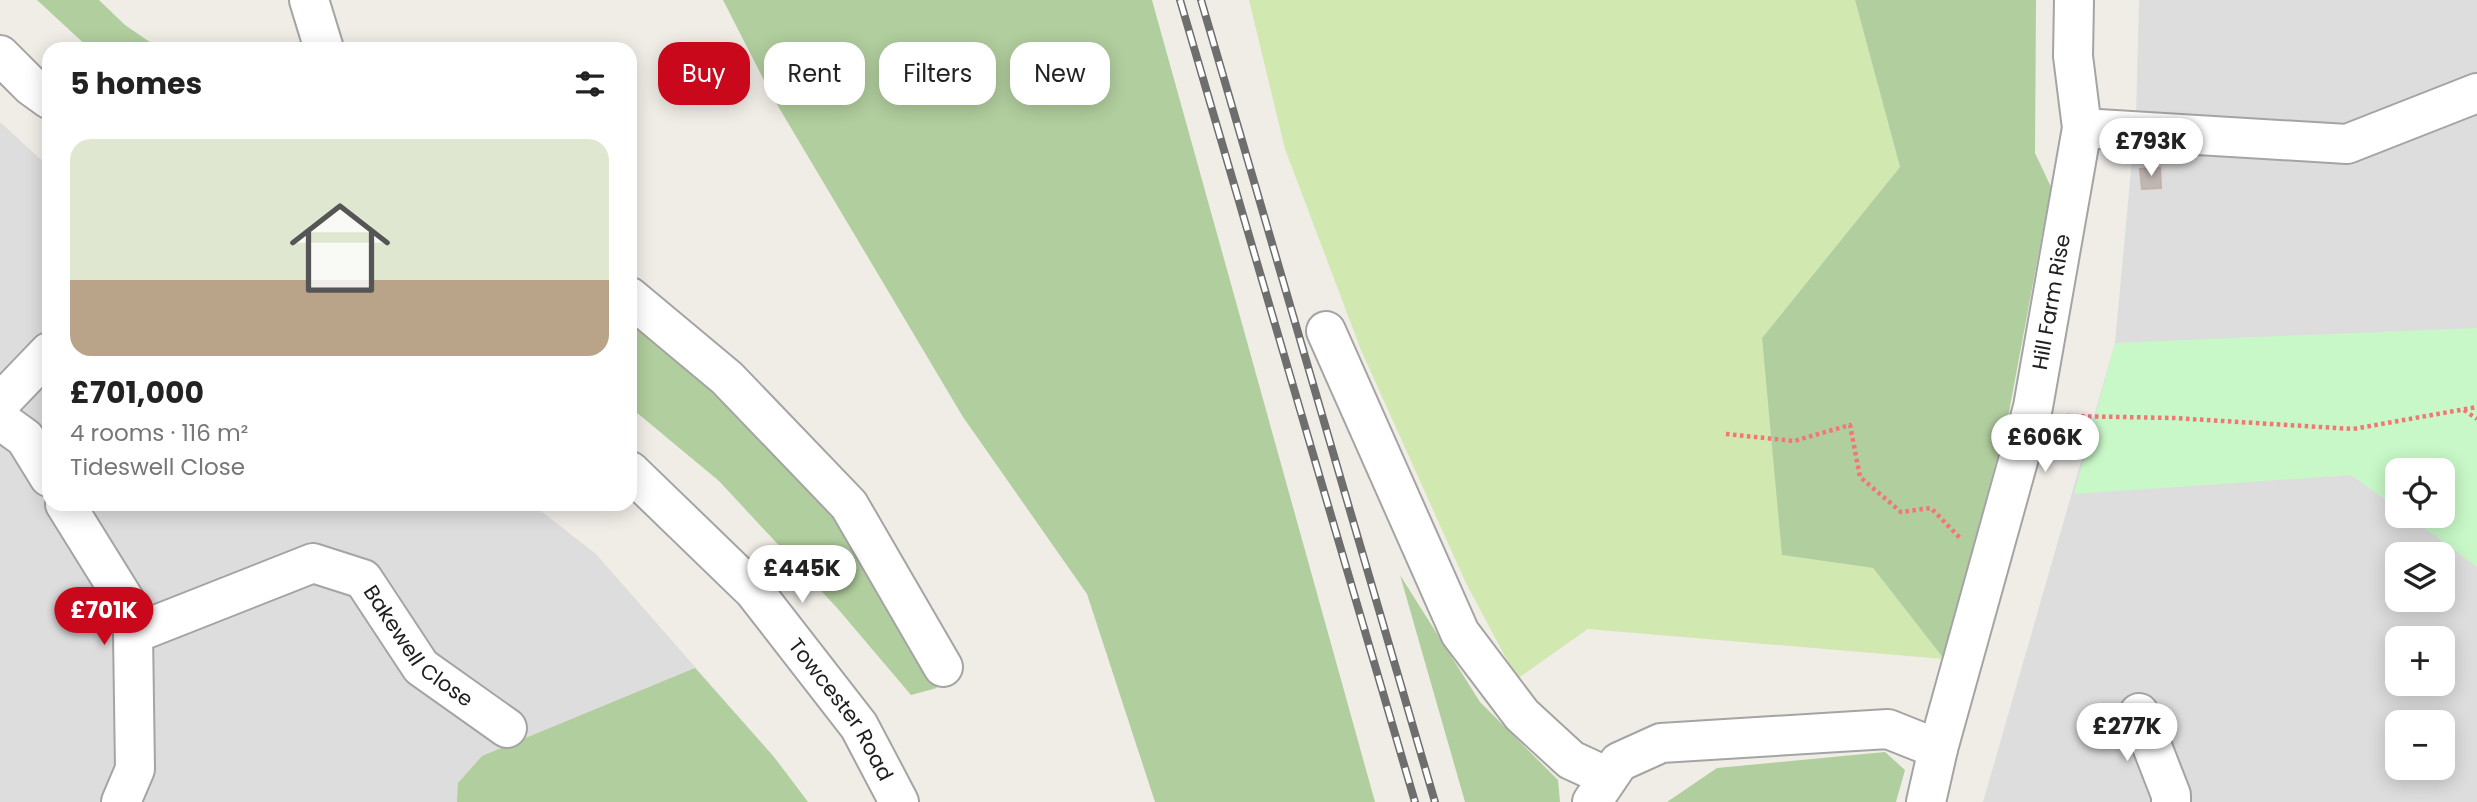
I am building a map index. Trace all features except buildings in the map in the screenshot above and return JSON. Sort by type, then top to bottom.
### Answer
[{"type":"street","points":[[309,0],[322,42]]},
{"type":"street","name":"Hill Farm Rise","points":[[1926,802],[1938,749],[2033,407],[2082,128],[2073,56],[2074,0]]},
{"type":"street","points":[[0,54],[42,94]]},
{"type":"street","points":[[2082,128],[2347,144],[2477,93]]},
{"type":"street","points":[[637,303],[727,378],[849,505],[943,667]]},
{"type":"street","points":[[1326,331],[1460,633],[1522,715],[1600,790],[1619,762],[1661,743],[1888,729],[1938,749]]},
{"type":"street","points":[[0,403],[42,359]]},
{"type":"street","points":[[0,420],[25,438],[42,466]]},
{"type":"street","name":"Towcester Road","points":[[637,478],[754,591],[859,726],[899,802]]},
{"type":"street","points":[[69,511],[129,607],[133,634],[135,769],[121,802]]},
{"type":"street","name":"Bakewell Close","points":[[133,634],[313,564],[363,579],[421,667],[507,728]]},
{"type":"street","points":[[2139,713],[2171,795],[2171,802]]},
{"type":"path","points":[[2070,417],[2174,418],[2353,429],[2477,407]]},
{"type":"path","points":[[2464,410],[2477,419]]},
{"type":"path","points":[[1726,434],[1794,441],[1850,425],[1860,478],[1901,512],[1931,508],[1961,539],[1993,551]]},
{"type":"shaded area","points":[[2139,0],[2477,0],[2477,802],[1983,802],[2115,343],[2136,116]]},
{"type":"shaded area","points":[[0,122],[42,161],[42,511],[541,511],[596,554],[774,757],[808,802],[0,802]]},
{"type":"green space","points":[[37,0],[99,0],[125,25],[150,42],[82,42]]},
{"type":"green space","points":[[723,0],[1152,0],[1375,802],[1155,802],[1087,594],[963,417],[777,105],[865,105],[865,42],[764,42],[764,80],[750,53],[750,42],[744,42]]},
{"type":"green space","points":[[1249,0],[1855,0],[1900,167],[1762,338],[1783,555],[1873,568],[1944,659],[1588,629],[1517,679],[1466,583],[1361,350],[1285,149]]},
{"type":"green space","points":[[1855,0],[2036,0],[2035,153],[2051,187],[2009,412],[1944,659],[1873,568],[1782,555],[1762,338],[1900,167]]},
{"type":"green space","points":[[637,328],[684,363],[775,449],[843,530],[937,688],[911,695],[838,609],[719,481],[637,413]]},
{"type":"green space","points":[[2477,328],[2477,567],[2455,551],[2455,542],[2443,542],[2424,528],[2455,528],[2455,458],[2385,458],[2385,499],[2351,475],[2074,494],[2115,343]]},
{"type":"green space","points":[[1400,575],[1480,702],[1558,780],[1560,802],[1465,802]]},
{"type":"green space","points":[[695,668],[774,757],[808,802],[457,802],[458,783],[482,756]]},
{"type":"green space","points":[[1885,752],[1905,770],[1896,802],[1667,802],[1717,768]]},
{"type":"railway","points":[[1180,0],[1415,802]]},
{"type":"railway","points":[[1201,0],[1435,802]]}]
